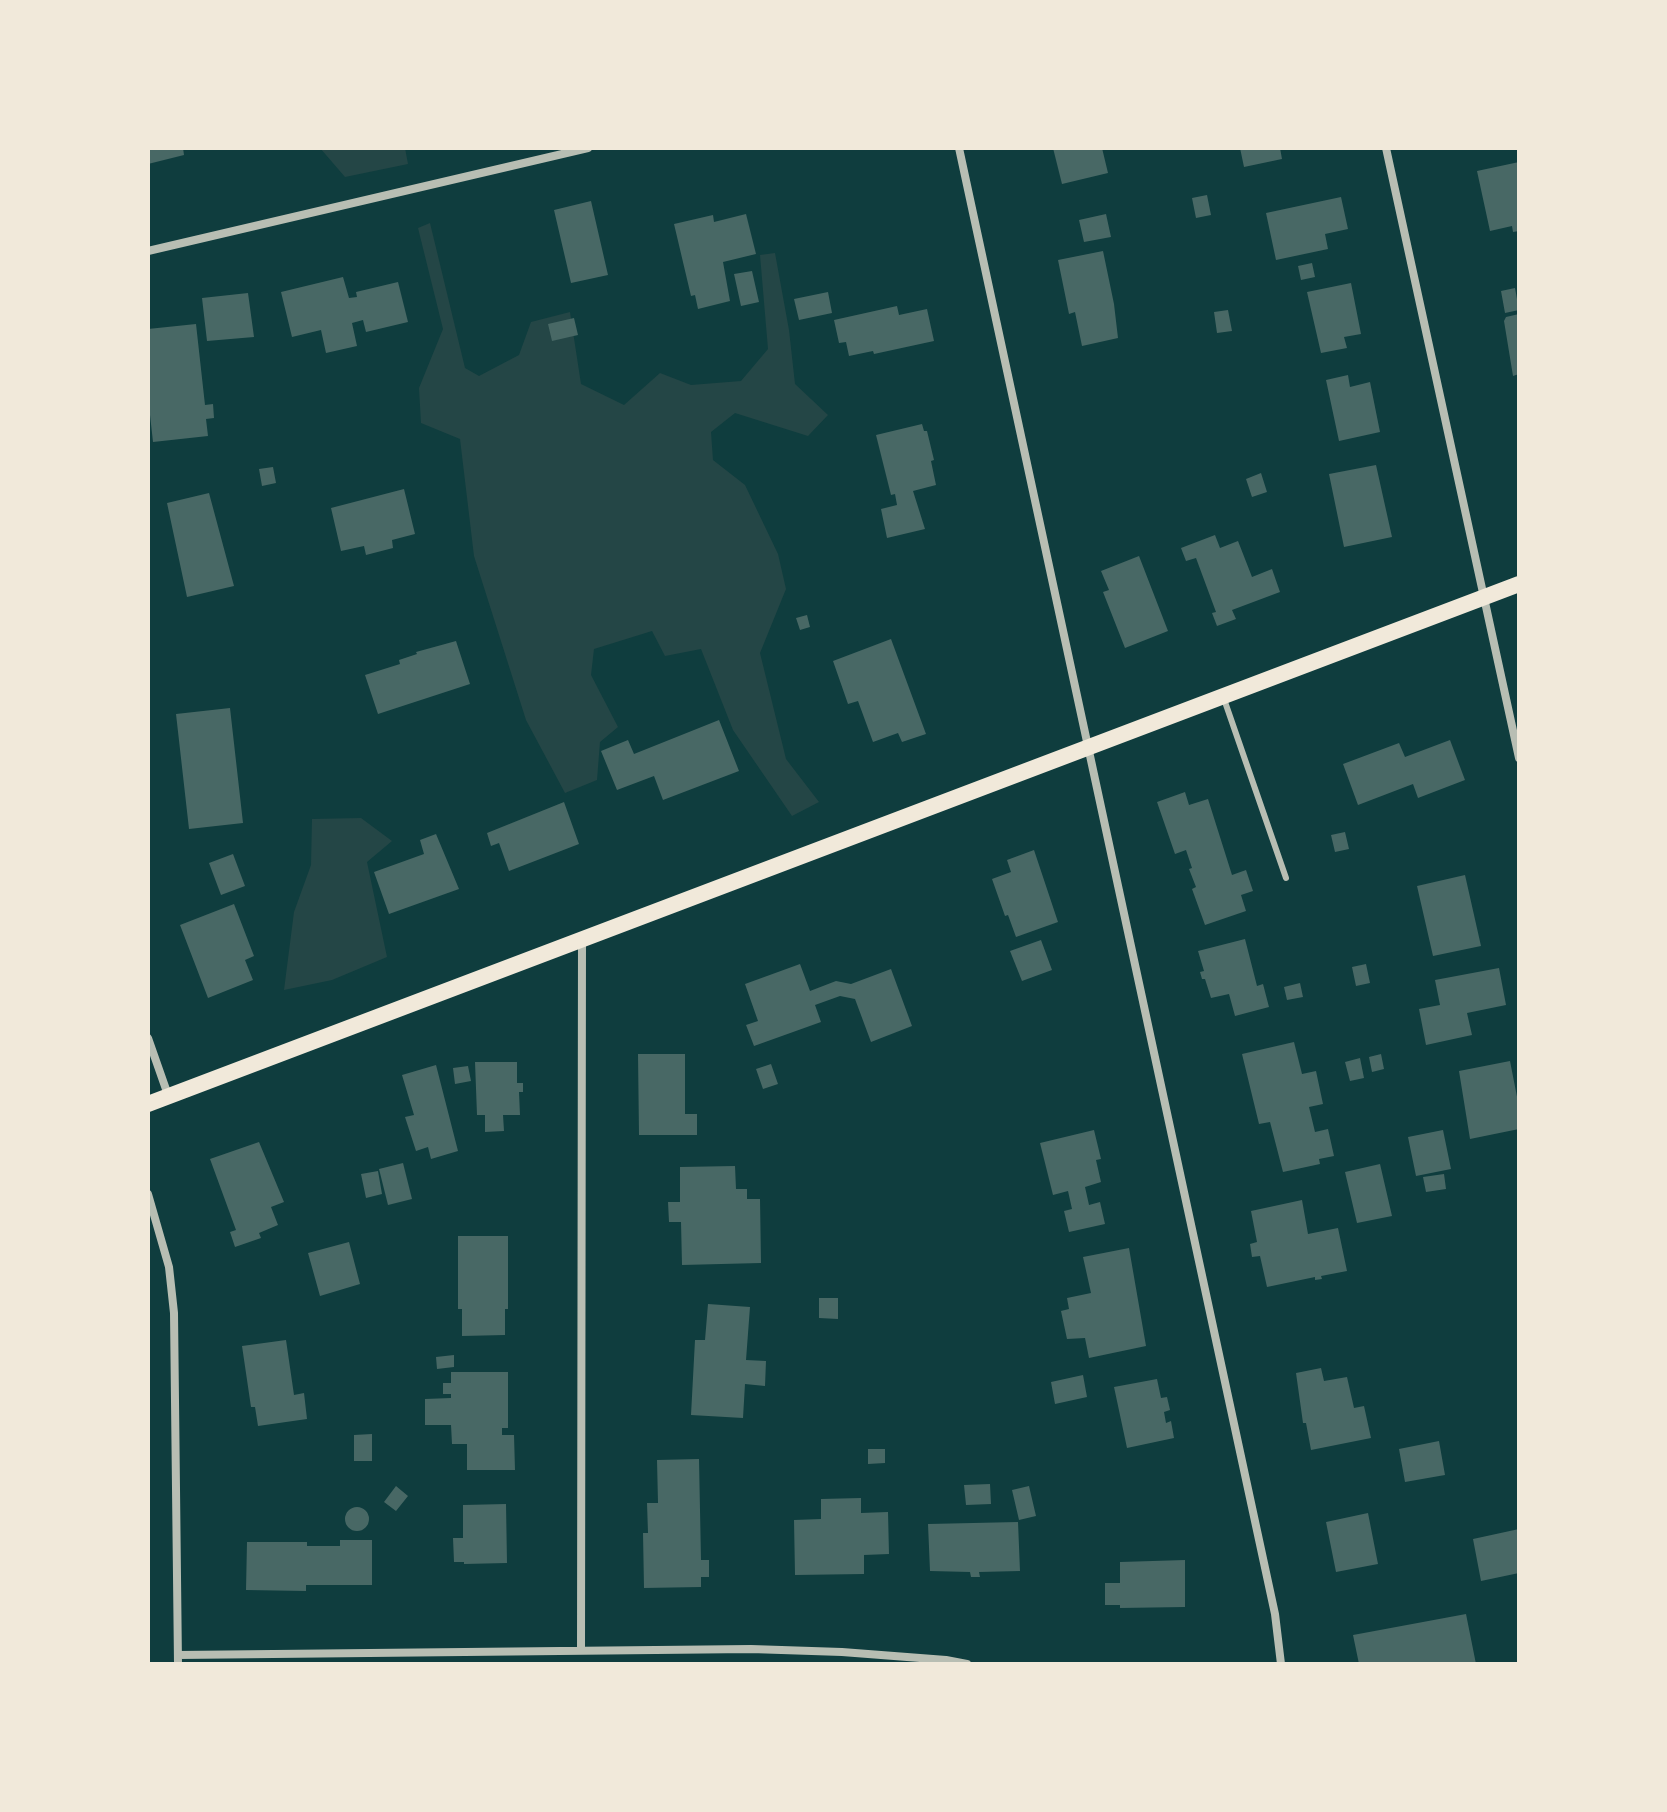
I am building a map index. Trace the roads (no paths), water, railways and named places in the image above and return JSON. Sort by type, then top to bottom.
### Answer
[{"type":"main road","points":[[148,1104],[1519,584]]},
{"type":"street","points":[[148,251],[588,148]]},
{"type":"street","points":[[959,148],[1272,1598],[1281,1664]]},
{"type":"street","points":[[1386,148],[1519,758]]},
{"type":"street","points":[[581,1649],[582,937]]},
{"type":"street","points":[[148,1038],[168,1095]]},
{"type":"street","points":[[148,1194],[169,1267],[174,1313],[178,1659],[581,1649],[842,1652],[967,1664]]},
{"type":"lane","points":[[1223,696],[1286,878]]}]
